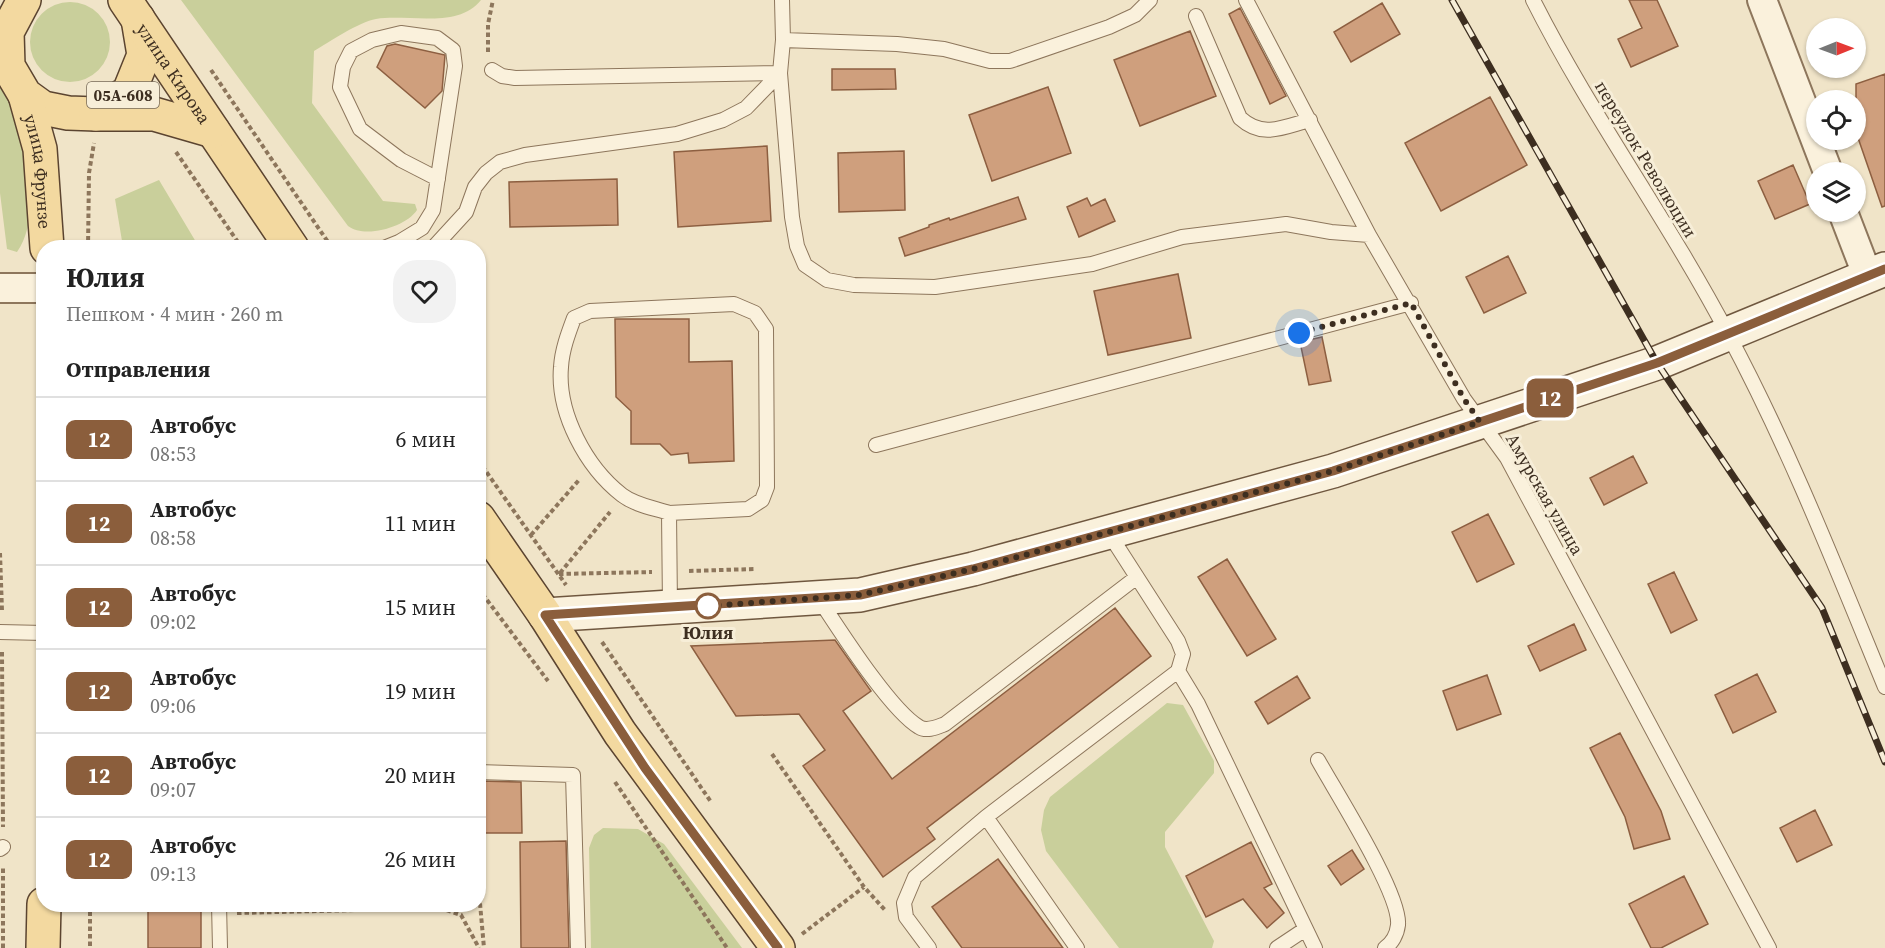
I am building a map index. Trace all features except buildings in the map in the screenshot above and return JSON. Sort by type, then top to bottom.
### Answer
[{"type":"main road","points":[[4,23],[24,0]]},
{"type":"main road","name":"05А-608","points":[[25,95],[43,108],[69,113],[98,125],[129,92],[144,55],[131,8]]},
{"type":"main road","name":"улица Кирова","points":[[131,8],[287,240]]},
{"type":"main road","name":"улица Фрунзе","points":[[4,23],[8,66],[25,95],[40,149],[46,240]]},
{"type":"main road","name":"улица Кирова","points":[[98,125],[154,114],[213,131]]},
{"type":"main road","points":[[545,615],[860,595],[973,569],[1333,471],[1657,363],[1876,273]]},
{"type":"main road","points":[[486,530],[645,768],[795,937]]},
{"type":"main road","points":[[44,912],[44,948]]},
{"type":"street","points":[[1762,0],[1824,162]]},
{"type":"street","points":[[1848,222],[1876,273]]},
{"type":"street","points":[[0,288],[36,288]]},
{"type":"lane","points":[[782,0],[783,40],[780,73],[792,217],[797,246],[805,265],[827,280],[854,285],[935,287],[1092,264],[1182,237],[1286,224],[1331,232],[1368,235]]},
{"type":"lane","points":[[783,40],[897,44],[944,49],[990,61],[1010,61],[1109,27],[1135,15],[1150,0]]},
{"type":"lane","name":"Амурская улица","points":[[1246,0],[1368,235],[1411,303],[1464,399],[1508,458],[1769,948]]},
{"type":"lane","name":"переулок Революции","points":[[1533,0],[1561,55],[1699,281],[1729,335],[1802,484],[1885,687]]},
{"type":"lane","points":[[1196,16],[1240,118],[1251,128],[1263,131],[1310,120]]},
{"type":"lane","points":[[404,240],[422,228],[433,210],[438,179],[455,66],[453,50],[437,38],[401,33],[372,40],[351,51],[343,67],[340,87],[360,129],[401,160],[438,179]]},
{"type":"lane","points":[[492,70],[502,76],[515,78],[780,73]]},
{"type":"lane","points":[[440,240],[466,212],[476,187],[486,173],[500,162],[525,155],[677,134],[723,120],[746,108],[780,73]]},
{"type":"lane","points":[[876,445],[1411,303]]},
{"type":"lane","points":[[734,304],[755,313],[766,329],[767,487],[762,500],[748,509],[669,513],[623,496],[594,464],[565,413],[560,368],[565,343],[574,318],[590,310],[734,304]]},
{"type":"lane","points":[[669,513],[670,608]]},
{"type":"lane","points":[[929,948],[906,917],[904,903],[915,877],[986,817],[1178,671],[1183,654],[1178,641],[1108,532]]},
{"type":"lane","points":[[819,598],[891,699],[920,728],[932,729],[945,724],[1137,577]]},
{"type":"lane","points":[[1,632],[36,633]]},
{"type":"lane","points":[[1178,671],[1198,704],[1304,930],[1315,948]]},
{"type":"lane","points":[[1318,760],[1388,887],[1398,925],[1392,943],[1385,948]]},
{"type":"lane","points":[[486,772],[573,775],[578,948]]},
{"type":"lane","points":[[986,817],[1077,948]]},
{"type":"lane","points":[[220,912],[220,948]]},
{"type":"lane","points":[[1277,948],[1304,930]]},
{"type":"path","points":[[492,70],[486,46],[493,0]]},
{"type":"path","points":[[88,240],[90,163],[98,125]]},
{"type":"path","points":[[173,148],[236,240]]},
{"type":"path","points":[[531,535],[594,464]]},
{"type":"path","points":[[486,471],[560,574]]},
{"type":"path","points":[[560,574],[623,496]]},
{"type":"path","points":[[0,553],[3,948]]},
{"type":"path","points":[[560,574],[760,569]]},
{"type":"path","points":[[486,599],[555,690]]},
{"type":"path","points":[[582,612],[715,807]]},
{"type":"path","points":[[772,754],[880,908],[906,917]]},
{"type":"path","points":[[614,780],[727,948]]},
{"type":"path","points":[[795,937],[864,887]]},
{"type":"path","points":[[90,912],[90,948]]},
{"type":"path","points":[[452,912],[461,915],[482,948]]},
{"type":"path","points":[[480,912],[482,948]]},
{"type":"green space","points":[[181,0],[481,0],[471,9],[447,17],[389,18],[369,21],[314,51],[312,103],[383,201],[415,204],[417,210],[412,216],[395,226],[374,231],[355,230],[348,226]]},
{"type":"green space","points":[[70,2],[85,5],[98,14],[107,27],[110,42],[107,57],[98,70],[85,79],[70,82],[55,79],[42,70],[33,57],[30,42],[33,27],[42,14],[55,5]]},
{"type":"green space","points":[[0,71],[20,138],[30,187],[30,211],[26,233],[17,252],[7,249],[0,193]]},
{"type":"green space","points":[[159,180],[195,240],[122,240],[115,199]]},
{"type":"green space","points":[[1167,703],[1183,705],[1214,761],[1214,773],[1165,832],[1165,847],[1214,941],[1212,948],[1119,948],[1046,851],[1041,830],[1044,810],[1050,797]]},
{"type":"green space","points":[[603,828],[638,829],[664,844],[742,948],[591,948],[589,848],[594,835]]},
{"type":"railway","points":[[1452,0],[1657,363],[1822,608],[1885,762]]},
{"type":"bus line","name":"12","points":[[778,948],[657,786],[545,615],[860,595],[973,569],[1333,471],[1657,363],[1885,269]]},
{"type":"place","name":"Юлия","points":[[708,606]]},
{"type":"route","points":[[708,606],[860,595],[973,569],[1333,471],[1480,422],[1464,399],[1411,303],[1299,333]]}]
